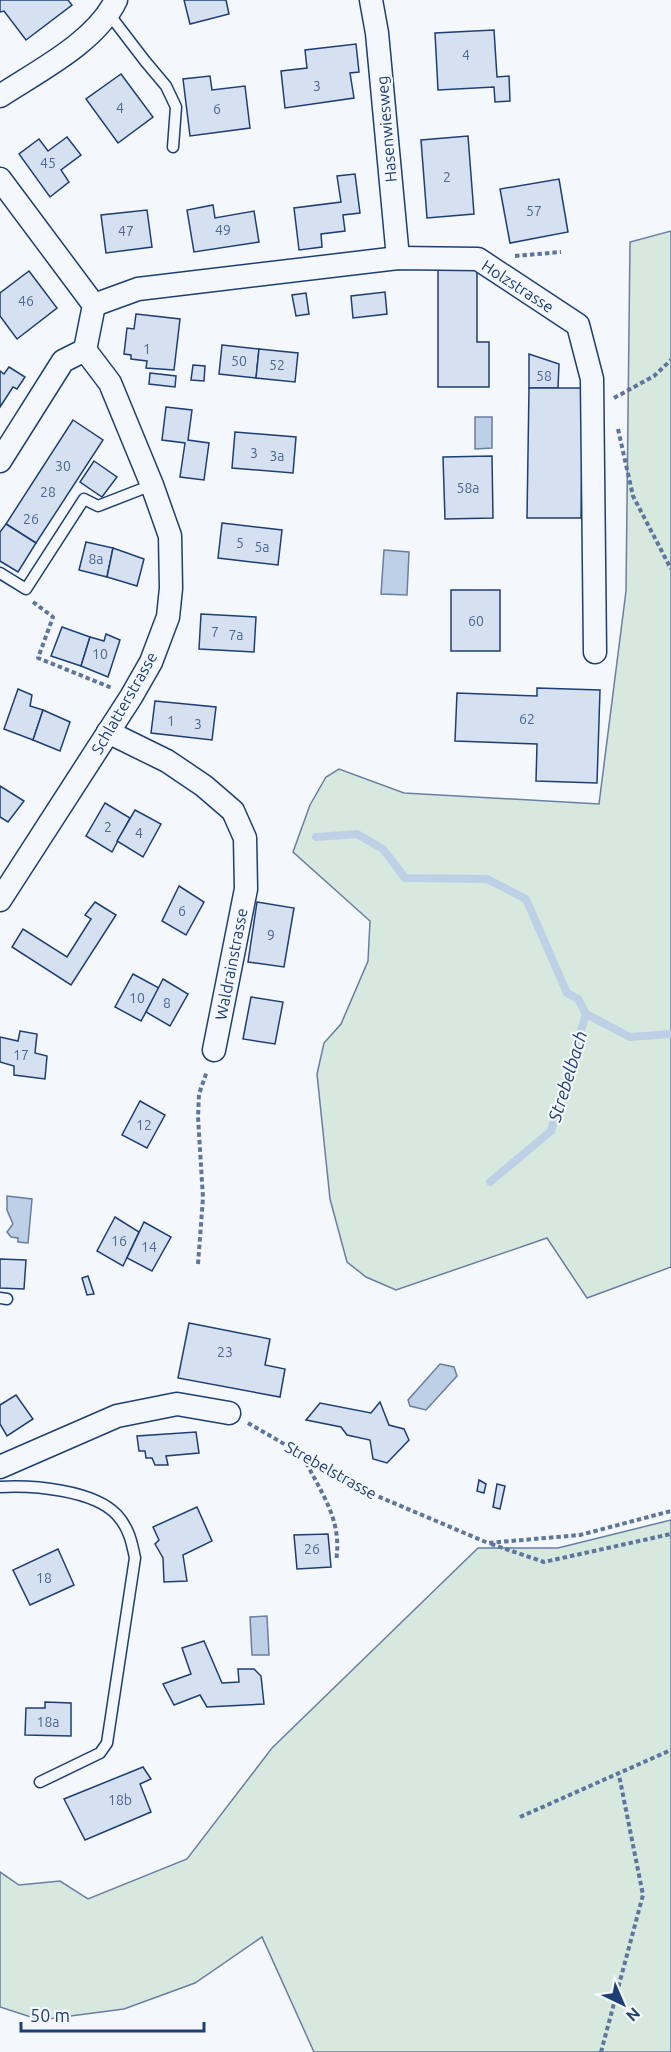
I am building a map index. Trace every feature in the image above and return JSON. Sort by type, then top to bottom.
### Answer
[{"type":"street","name":"Hasenwiesweg","points":[[371,0],[377,33],[398,258]]},
{"type":"street","points":[[0,96],[80,42],[113,7]]},
{"type":"street","points":[[0,179],[94,305],[85,350],[63,361],[0,461]]},
{"type":"street","name":"Holzstrasse","points":[[94,305],[138,289],[398,258],[478,259],[578,326],[592,379],[595,652]]},
{"type":"street","name":"Schlatterstrasse","points":[[0,900],[152,662],[168,617],[171,588],[170,536],[111,383],[85,350]]},
{"type":"street","name":"Waldrainstrasse","points":[[108,732],[166,761],[204,786],[233,811],[245,838],[246,889],[214,1050]]},
{"type":"street","points":[[0,1467],[117,1416],[177,1404],[229,1413]]},
{"type":"lane","points":[[113,7],[145,62],[166,86],[176,107],[173,147]]},
{"type":"lane","points":[[0,573],[26,589],[84,499],[98,506],[152,485]]},
{"type":"lane","points":[[0,1487],[15,1486],[64,1491],[96,1501],[117,1515],[130,1536],[135,1558],[107,1743],[100,1753],[40,1782]]},
{"type":"path","points":[[611,399],[654,376],[671,360]]},
{"type":"path","points":[[616,421],[633,496],[671,569]]},
{"type":"path","points":[[26,589],[28,598],[53,617],[38,658],[111,688]]},
{"type":"path","points":[[198,1264],[203,1198],[198,1117],[200,1094],[214,1050]]},
{"type":"path","name":"Strebelstrasse","points":[[229,1413],[363,1490],[488,1543],[580,1535],[671,1511]]},
{"type":"path","points":[[303,1456],[337,1526],[336,1561]]},
{"type":"path","points":[[488,1543],[544,1562],[671,1534]]},
{"type":"path","points":[[520,1817],[671,1750]]},
{"type":"path","points":[[601,2052],[643,1894],[619,1775]]},
{"type":"shaded area","points":[[671,231],[671,1267],[587,1298],[547,1238],[396,1290],[366,1277],[347,1262],[330,1199],[317,1074],[324,1043],[341,1024],[368,961],[370,921],[293,852],[310,805],[326,777],[339,769],[404,793],[599,804],[626,591],[630,242]]},
{"type":"shaded area","points":[[671,1520],[671,2052],[314,2052],[262,1937],[195,1983],[124,2009],[40,2020],[0,2007],[0,1872],[19,1885],[60,1881],[88,1899],[187,1859],[272,1748],[478,1548],[558,1548]]},
{"type":"water","points":[[475,417],[492,417],[492,448],[475,449]]},
{"type":"water","points":[[384,550],[409,552],[407,595],[381,594]]},
{"type":"water","points":[[7,1196],[32,1199],[28,1243],[18,1242],[18,1238],[11,1237],[7,1232],[13,1224],[7,1210]]},
{"type":"water","points":[[440,1364],[454,1367],[457,1376],[426,1410],[410,1406],[408,1400]]},
{"type":"water","points":[[267,1616],[269,1655],[252,1655],[250,1617]]},
{"type":"building","points":[[0,0],[68,0],[72,5],[26,40],[4,11],[0,12]]},
{"type":"building","points":[[184,0],[226,0],[229,14],[190,24]]},
{"type":"building","points":[[494,30],[497,77],[509,76],[510,101],[495,102],[494,87],[438,90],[435,33]]},
{"type":"building","points":[[356,44],[359,72],[350,73],[354,98],[285,108],[281,71],[307,68],[305,50]]},
{"type":"building","points":[[121,74],[153,117],[118,143],[86,99]]},
{"type":"building","points":[[210,76],[212,90],[245,86],[250,128],[190,136],[183,79]]},
{"type":"building","points":[[468,136],[474,214],[427,218],[421,140]]},
{"type":"building","points":[[67,137],[81,155],[61,170],[69,182],[50,197],[19,154],[39,139],[48,151]]},
{"type":"building","points":[[355,174],[360,213],[343,215],[345,231],[321,234],[322,247],[299,250],[294,208],[341,202],[337,176]]},
{"type":"building","points":[[559,179],[568,232],[510,243],[500,189]]},
{"type":"building","points":[[213,205],[215,218],[254,211],[259,242],[194,252],[187,210]]},
{"type":"building","points":[[147,210],[152,247],[106,253],[101,215]]},
{"type":"building","points":[[438,263],[477,263],[477,342],[489,342],[489,387],[438,387]]},
{"type":"building","points":[[29,271],[57,308],[17,339],[0,316],[0,293]]},
{"type":"building","points":[[385,292],[387,314],[353,318],[351,296]]},
{"type":"building","points":[[306,293],[309,314],[296,316],[292,295]]},
{"type":"building","points":[[136,314],[180,319],[174,370],[146,368],[147,361],[131,359],[131,355],[124,354],[127,328],[134,329]]},
{"type":"building","points":[[222,345],[259,349],[256,378],[219,374]]},
{"type":"building","points":[[259,349],[298,353],[295,382],[256,378]]},
{"type":"building","points":[[529,354],[559,364],[558,388],[529,388]]},
{"type":"building","points":[[193,365],[205,366],[204,381],[191,380]]},
{"type":"building","points":[[9,367],[25,377],[17,389],[13,387],[0,407],[0,371],[4,374]]},
{"type":"building","points":[[150,373],[176,376],[175,387],[149,384]]},
{"type":"building","points":[[529,388],[583,388],[581,518],[527,518]]},
{"type":"building","points":[[166,407],[192,410],[188,440],[209,443],[204,480],[180,477],[185,443],[162,440]]},
{"type":"building","points":[[73,420],[103,440],[36,543],[6,524]]},
{"type":"building","points":[[235,432],[296,437],[293,473],[232,468]]},
{"type":"building","points":[[492,456],[493,518],[445,519],[443,457]]},
{"type":"building","points":[[94,461],[117,477],[102,497],[80,482]]},
{"type":"building","points":[[222,523],[282,530],[278,565],[218,558]]},
{"type":"building","points":[[6,524],[36,543],[18,572],[0,561],[0,532]]},
{"type":"building","points":[[86,542],[113,548],[107,577],[79,570]]},
{"type":"building","points":[[113,548],[144,559],[137,586],[107,577]]},
{"type":"building","points":[[451,590],[500,590],[500,651],[451,651]]},
{"type":"building","points":[[201,614],[256,617],[254,652],[199,649]]},
{"type":"building","points":[[62,627],[90,637],[81,666],[51,656]]},
{"type":"building","points":[[106,634],[120,640],[108,677],[81,666],[90,637],[104,641]]},
{"type":"building","points":[[537,688],[600,690],[597,783],[536,781],[537,744],[455,741],[457,693],[537,696]]},
{"type":"building","points":[[18,689],[32,695],[30,706],[43,710],[33,740],[4,729]]},
{"type":"building","points":[[155,701],[216,707],[212,740],[151,733]]},
{"type":"building","points":[[43,710],[70,722],[60,751],[33,740]]},
{"type":"building","points":[[0,786],[24,801],[8,822],[0,817]]},
{"type":"building","points":[[105,803],[130,818],[112,852],[86,836]]},
{"type":"building","points":[[135,810],[161,824],[143,857],[117,841]]},
{"type":"building","points":[[179,886],[204,902],[186,935],[162,921]]},
{"type":"building","points":[[95,902],[116,915],[71,985],[12,947],[23,929],[67,957],[91,919],[85,915]]},
{"type":"building","points":[[257,902],[294,908],[284,967],[248,962]]},
{"type":"building","points":[[133,974],[159,988],[141,1021],[115,1007]]},
{"type":"building","points":[[163,979],[188,994],[170,1026],[146,1012]]},
{"type":"building","points":[[251,997],[283,1002],[275,1044],[243,1039]]},
{"type":"building","points":[[20,1031],[37,1034],[35,1053],[47,1056],[45,1079],[14,1075],[14,1066],[0,1062],[0,1037],[18,1041]]},
{"type":"building","points":[[140,1101],[165,1115],[147,1148],[122,1135]]},
{"type":"building","points":[[115,1217],[139,1232],[123,1266],[97,1251]]},
{"type":"building","points":[[144,1222],[171,1237],[152,1271],[127,1258]]},
{"type":"building","points":[[0,1259],[26,1260],[24,1289],[0,1288]]},
{"type":"building","points":[[88,1276],[94,1294],[87,1295],[82,1278]]},
{"type":"building","points":[[189,1323],[270,1339],[265,1365],[285,1369],[280,1397],[178,1378]]},
{"type":"building","points":[[16,1395],[33,1419],[7,1436],[0,1424],[0,1405]]},
{"type":"building","points":[[380,1402],[389,1425],[404,1429],[409,1440],[387,1463],[373,1459],[370,1440],[347,1435],[341,1427],[306,1420],[320,1403],[371,1413]]},
{"type":"building","points":[[196,1432],[199,1453],[166,1456],[168,1465],[155,1465],[152,1458],[146,1458],[145,1451],[139,1451],[137,1436]]},
{"type":"building","points":[[479,1480],[486,1484],[484,1493],[477,1491]]},
{"type":"building","points":[[497,1484],[505,1486],[500,1509],[493,1507]]},
{"type":"building","points":[[197,1507],[212,1541],[183,1555],[187,1581],[164,1582],[163,1558],[155,1544],[159,1540],[153,1527]]},
{"type":"building","points":[[328,1534],[331,1567],[297,1569],[294,1535]]},
{"type":"building","points":[[58,1549],[74,1585],[30,1605],[13,1570]]},
{"type":"building","points":[[204,1641],[222,1683],[239,1682],[238,1669],[254,1669],[261,1676],[264,1704],[207,1707],[200,1695],[174,1705],[163,1684],[191,1674],[182,1648]]},
{"type":"building","points":[[45,1702],[71,1703],[71,1736],[25,1735],[26,1708],[45,1708]]},
{"type":"building","points":[[143,1767],[151,1779],[140,1784],[151,1812],[85,1840],[64,1799]]},
{"type":"waterway","name":"Strebelbach","points":[[316,837],[357,834],[383,849],[405,878],[487,879],[526,899],[567,993],[578,999],[586,1014],[630,1037],[671,1034]]},
{"type":"waterway","name":"Strebelbach","points":[[490,1182],[551,1131],[586,1014]]}]
